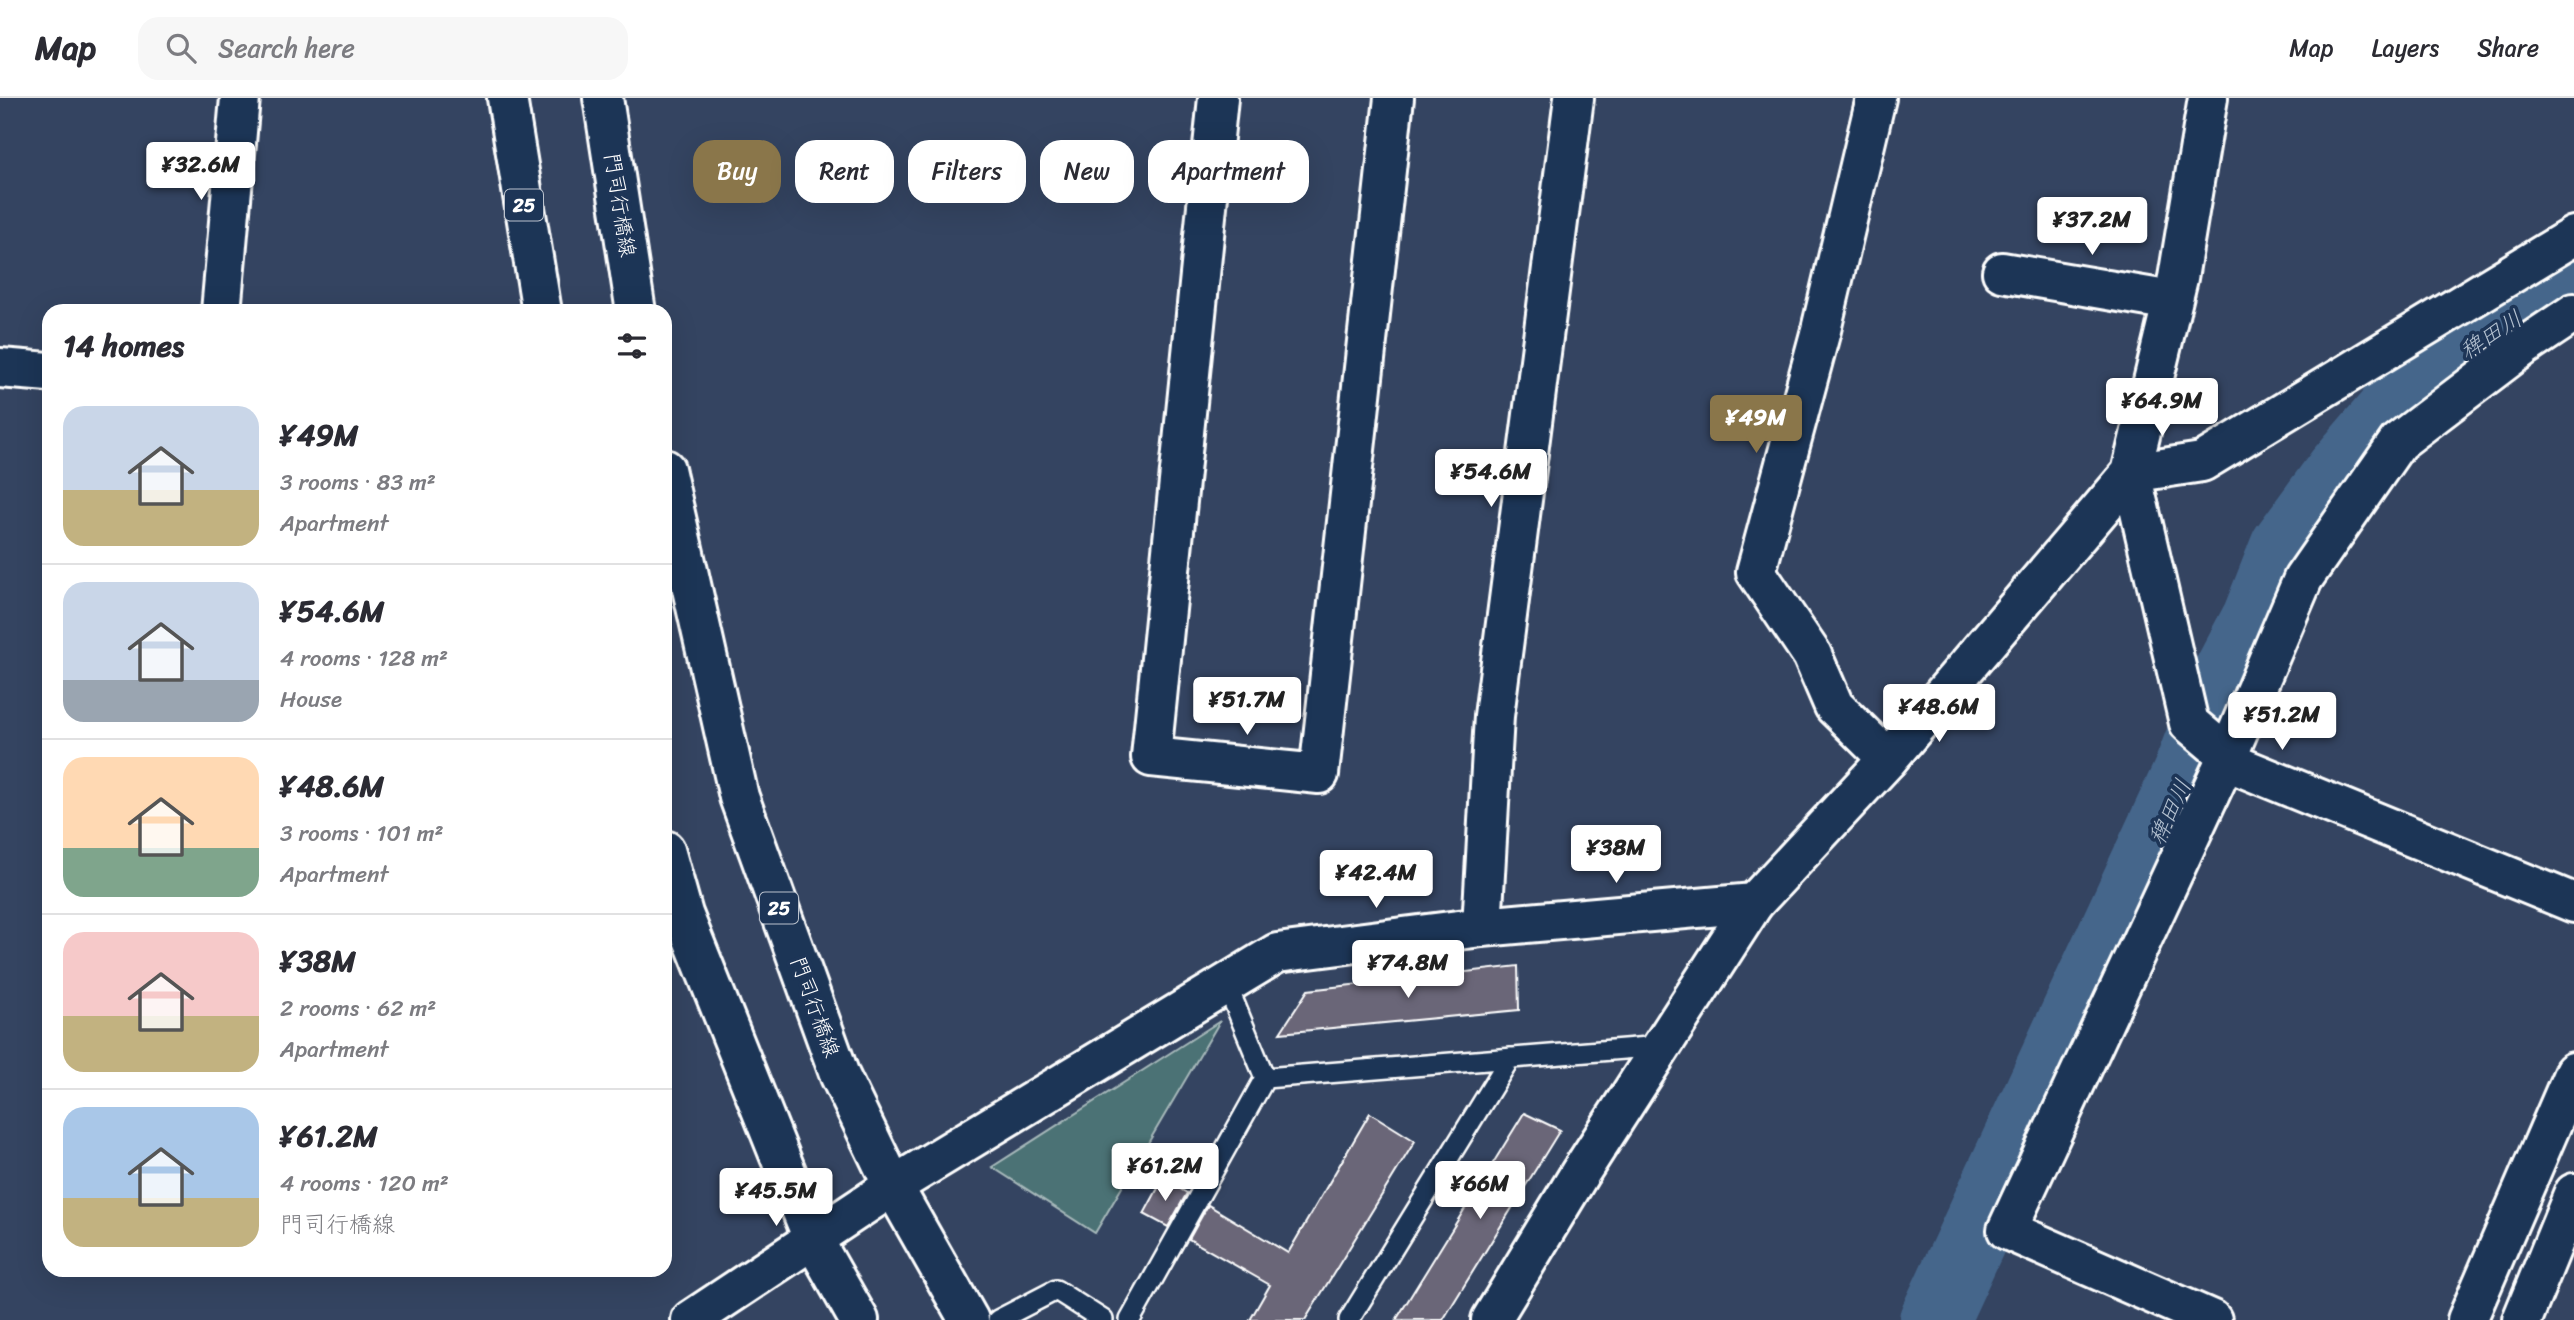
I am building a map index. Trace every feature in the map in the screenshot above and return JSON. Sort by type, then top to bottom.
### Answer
[{"type":"street","points":[[222,304],[240,98]]},
{"type":"street","name":"25","points":[[507,98],[541,304]]},
{"type":"street","name":"門司行橋線","points":[[603,98],[635,304]]},
{"type":"street","points":[[1218,98],[1151,757],[1320,774],[1394,98]]},
{"type":"street","points":[[1482,927],[1494,716],[1574,98]]},
{"type":"street","points":[[1875,98],[1821,330],[1756,572],[1812,655],[1834,706],[1888,759]]},
{"type":"street","points":[[2208,98],[2172,300],[2131,473],[2189,723],[2241,767],[2574,903]]},
{"type":"street","points":[[1491,1320],[1661,1046],[1754,903],[1888,759],[2131,473],[2202,462],[2574,236]]},
{"type":"street","points":[[2002,272],[2172,300]]},
{"type":"street","points":[[2212,1320],[2007,1230],[2228,755],[2302,579],[2398,442],[2523,346],[2574,313]]},
{"type":"street","points":[[0,368],[42,371]]},
{"type":"street","name":"門司行橋線","points":[[672,499],[739,797],[840,1076],[893,1186],[969,1320]]},
{"type":"street","points":[[672,875],[683,914],[813,1239],[859,1320]]},
{"type":"street","points":[[691,1320],[893,1186],[1277,953],[1482,927],[1754,903]]},
{"type":"street","points":[[2467,1320],[2574,1072]]},
{"type":"street","points":[[2522,1320],[2574,1193]]},
{"type":"lane","points":[[1226,983],[1265,1078]]},
{"type":"lane","points":[[1265,1078],[1661,1046]]},
{"type":"lane","points":[[1349,1320],[1510,1058]]},
{"type":"lane","points":[[1130,1320],[1265,1078]]},
{"type":"lane","points":[[998,1320],[1056,1290],[1103,1320]]},
{"type":"green space","points":[[1220,1021],[1095,1233],[992,1167]]},
{"type":"building","points":[[1518,966],[1519,1010],[1280,1033],[1308,990]]},
{"type":"building","points":[[1370,1113],[1415,1141],[1305,1320],[1250,1320],[1270,1285],[1189,1239],[1208,1205],[1288,1253]]},
{"type":"building","points":[[1524,1113],[1560,1130],[1443,1320],[1396,1320]]},
{"type":"building","points":[[1163,1179],[1187,1193],[1168,1227],[1144,1214]]},
{"type":"waterway","name":"稗田川","points":[[1934,1320],[2187,774],[2219,690],[2257,618],[2285,547],[2340,472],[2416,383],[2574,282]]}]
